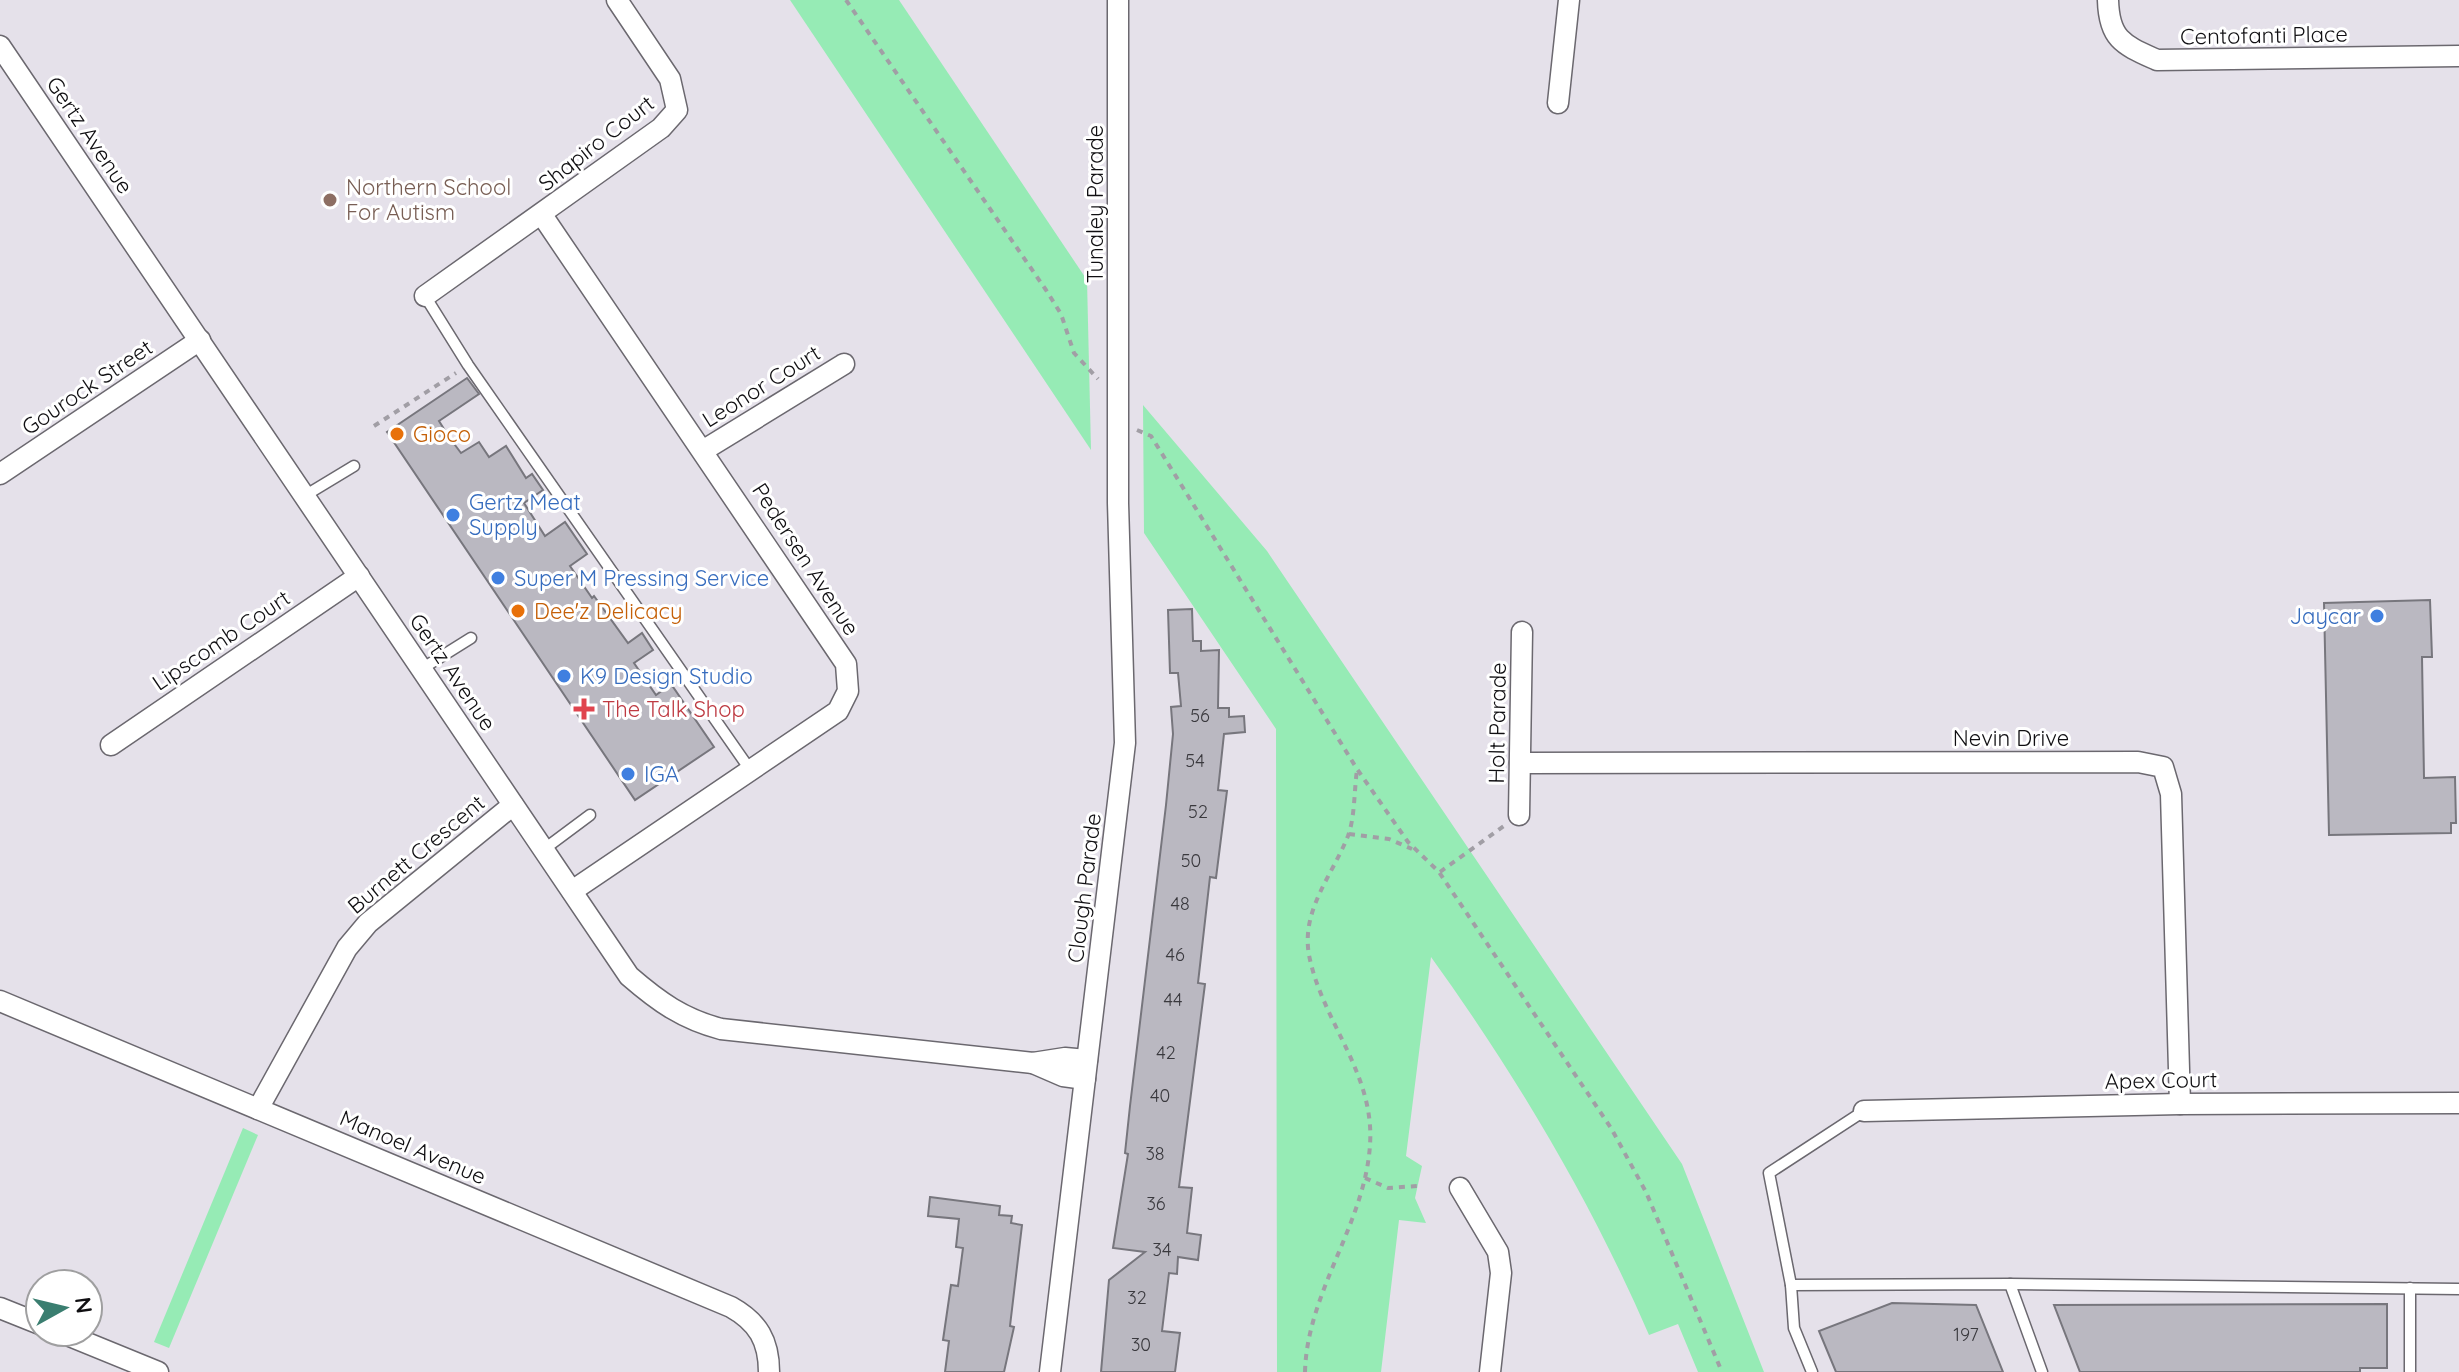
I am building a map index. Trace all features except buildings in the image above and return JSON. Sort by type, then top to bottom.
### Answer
[{"type":"street","name":"Shapiro Court","points":[[425,296],[661,128],[677,110],[670,79],[617,0]]},
{"type":"street","name":"Tunaley Parade","points":[[1118,0],[1119,408]]},
{"type":"street","points":[[1558,103],[1569,0]]},
{"type":"street","name":"Centofanti Place","points":[[2108,0],[2108,19],[2121,44],[2157,60],[2459,56]]},
{"type":"street","name":"Gertz Avenue","points":[[0,46],[629,976],[664,1006],[690,1021],[721,1029],[1033,1063],[1065,1058],[1086,1069]]},
{"type":"street","name":"Pedersen Avenue","points":[[542,215],[846,664],[848,691],[838,711],[572,891]]},
{"type":"street","name":"Gourock Street","points":[[0,474],[200,340]]},
{"type":"street","name":"Leonor Court","points":[[704,450],[844,364]]},
{"type":"street","name":"Clough Parade","points":[[1050,1372],[1125,743],[1118,517],[1119,408]]},
{"type":"street","name":"Lipscomb Court","points":[[111,745],[359,576]]},
{"type":"street","name":"Holt Parade","points":[[1519,815],[1522,632]]},
{"type":"street","name":"Nevin Drive","points":[[1520,763],[2138,762],[2163,767],[2171,794],[2180,1104]]},
{"type":"street","name":"Burnett Crescent","points":[[258,1109],[354,940],[368,923],[513,805]]},
{"type":"street","name":"Manoel Avenue","points":[[0,1001],[731,1307],[751,1318],[763,1336],[769,1372]]},
{"type":"street","name":"Apex Court","points":[[1864,1111],[2180,1104],[2459,1103]]},
{"type":"street","points":[[1460,1188],[1498,1252],[1501,1273],[1490,1372]]},
{"type":"street","points":[[0,1308],[24,1318]]},
{"type":"street","points":[[99,1348],[158,1372]]},
{"type":"lane","points":[[425,296],[468,365],[751,771]]},
{"type":"lane","points":[[306,495],[354,466]]},
{"type":"lane","points":[[423,668],[471,638]]},
{"type":"lane","points":[[543,850],[590,815]]},
{"type":"lane","points":[[1812,1372],[1794,1328],[1791,1285],[1769,1173],[1864,1111]]},
{"type":"lane","points":[[2010,1284],[2042,1372]]},
{"type":"lane","points":[[1791,1285],[2459,1289]]},
{"type":"lane","points":[[2410,1288],[2410,1372]]},
{"type":"path","points":[[846,0],[1046,290],[1061,314],[1079,360],[1133,428],[1151,436],[1357,769],[1417,851],[1439,872],[1611,1128],[1646,1192],[1722,1372]]},
{"type":"path","points":[[374,426],[468,365]]},
{"type":"path","points":[[1305,1372],[1314,1319],[1365,1178],[1371,1113],[1357,1067],[1324,998],[1309,956],[1308,932],[1312,907],[1349,834],[1357,769]]},
{"type":"path","points":[[1439,872],[1519,815]]},
{"type":"path","points":[[1349,834],[1389,839],[1417,851]]},
{"type":"path","points":[[1365,1178],[1388,1188],[1417,1186]]},
{"type":"green space","points":[[790,0],[899,0],[1087,280],[1091,450]]},
{"type":"green space","points":[[1143,405],[1267,551],[1682,1164],[1764,1372],[1698,1372],[1678,1324],[1649,1335],[1602,1236],[1550,1140],[1493,1047],[1431,957],[1406,1156],[1422,1166],[1415,1198],[1426,1223],[1399,1220],[1381,1372],[1277,1372],[1276,729],[1144,533]]},
{"type":"green space","points":[[243,1128],[258,1135],[169,1348],[154,1342]]},
{"type":"place","name":"Northern School For Autism","points":[[330,200]]},
{"type":"place","name":"Gioco","points":[[397,434]]},
{"type":"place","name":"Gertz Meat Supply","points":[[453,515]]},
{"type":"place","name":"Super M Pressing Service","points":[[498,578]]},
{"type":"place","name":"Dee'z Delicacy","points":[[518,611]]},
{"type":"place","name":"Jaycar","points":[[2377,616]]},
{"type":"place","name":"K9 Design Studio","points":[[564,676]]},
{"type":"place","name":"The Talk Shop","points":[[584,709]]},
{"type":"place","name":"IGA","points":[[628,774]]}]
